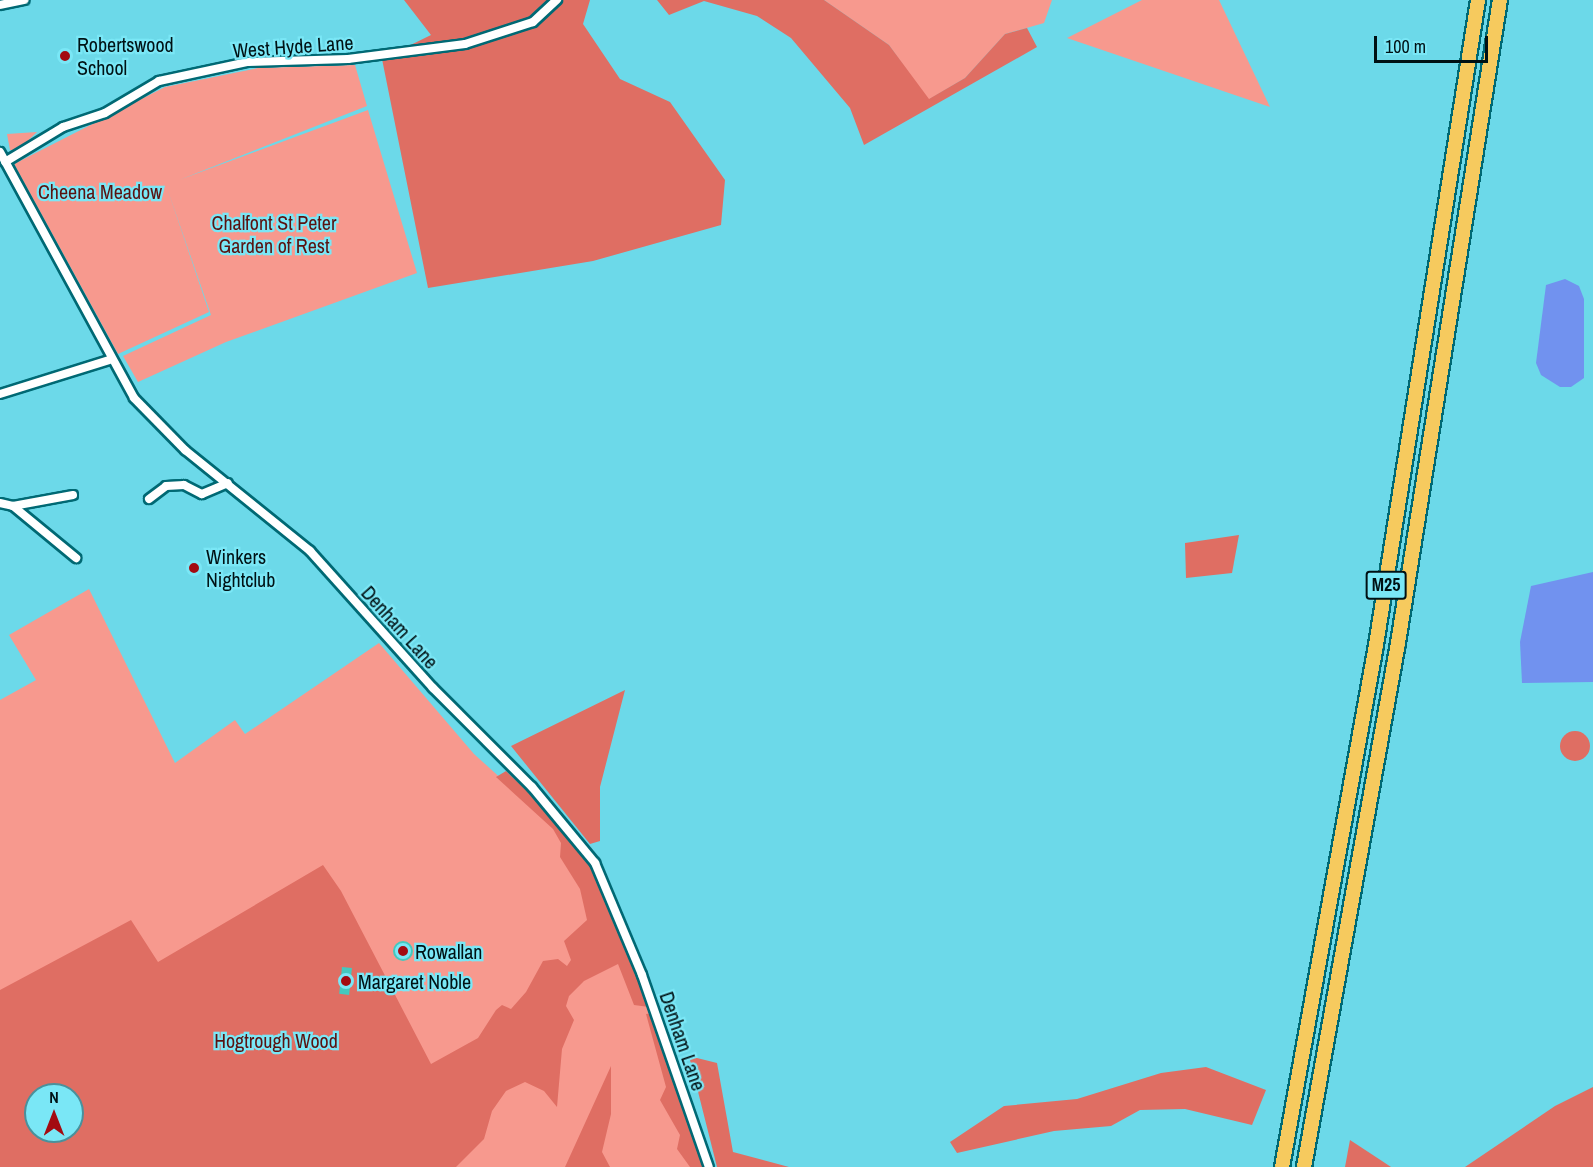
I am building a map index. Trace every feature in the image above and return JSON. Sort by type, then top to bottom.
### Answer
[{"type":"highway","name":"M25","points":[[1282,1167],[1376,645],[1478,0]]},
{"type":"highway","name":"M25","points":[[1304,1167],[1398,643],[1500,0]]},
{"type":"street","points":[[0,5],[24,0]]},
{"type":"street","name":"West Hyde Lane","points":[[5,162],[63,127],[105,113],[159,81],[248,62],[348,60],[465,44],[533,22],[557,0]]},
{"type":"street","name":"Denham Lane","points":[[0,152],[109,360],[141,405],[184,450],[310,551],[433,688],[532,787],[595,863],[642,975],[709,1167]]},
{"type":"street","points":[[0,394],[109,360]]},
{"type":"street","points":[[149,499],[166,486],[184,485],[202,494],[228,483]]},
{"type":"street","points":[[0,503],[13,506],[73,495]]},
{"type":"street","points":[[13,506],[76,558]]},
{"type":"green space","points":[[404,0],[590,0],[583,24],[620,79],[670,102],[725,180],[721,225],[593,261],[428,288],[382,59],[431,35]]},
{"type":"green space","points":[[657,0],[824,0],[889,45],[929,99],[965,78],[1005,34],[1027,28],[1037,47],[864,145],[850,108],[791,38],[757,16],[704,1],[669,15]]},
{"type":"green space","points":[[824,0],[1052,0],[1044,23],[1005,34],[965,78],[928,100],[889,45]]},
{"type":"green space","points":[[1142,0],[1219,0],[1270,107],[1067,38]]},
{"type":"green space","points":[[355,65],[367,106],[179,180],[368,110],[417,273],[226,342],[138,382],[123,356],[211,315],[166,185],[209,312],[118,354],[14,164],[165,87],[258,68]]},
{"type":"green space","points":[[37,132],[17,151],[10,150],[7,134]]},
{"type":"green space","points":[[1239,535],[1232,573],[1186,578],[1185,543]]},
{"type":"green space","points":[[89,589],[175,763],[235,720],[245,734],[379,643],[474,754],[556,828],[590,868],[598,950],[637,955],[703,1167],[0,1167],[0,700],[36,680],[9,635]]},
{"type":"green space","points":[[625,690],[600,787],[600,841],[590,844],[511,746]]},
{"type":"green space","points":[[1575,731],[1586,735],[1590,746],[1586,757],[1575,761],[1564,757],[1560,746],[1564,735]]},
{"type":"green space","name":"Hogtrough Wood","points":[[506,771],[542,805],[591,867],[649,1007],[634,1005],[618,964],[584,981],[569,996],[566,1006],[574,1020],[562,1049],[557,1107],[544,1091],[525,1082],[506,1091],[492,1111],[484,1139],[456,1167],[0,1167],[0,990],[131,920],[158,962],[323,865],[341,891],[431,1064],[478,1038],[496,1010],[502,1005],[511,1009],[526,992],[543,961],[558,959],[567,966],[571,960],[564,941],[587,920],[580,889],[560,857],[561,843],[553,829],[496,777]]},
{"type":"green space","points":[[654,1013],[703,1167],[690,1167],[677,1149],[680,1135],[660,1100],[666,1087],[646,1014]]},
{"type":"green space","points":[[689,1056],[717,1063],[733,1152],[789,1167],[717,1167]]},
{"type":"green space","points":[[611,1066],[611,1114],[602,1152],[610,1167],[565,1167]]},
{"type":"green space","points":[[1206,1067],[1266,1090],[1252,1125],[1185,1109],[1140,1110],[1111,1126],[1054,1131],[957,1153],[950,1142],[1004,1106],[1077,1099],[1161,1073]]},
{"type":"green space","points":[[1593,1087],[1593,1167],[1465,1167],[1555,1106]]},
{"type":"green space","points":[[1350,1140],[1382,1161],[1391,1167],[1345,1167]]},
{"type":"water","points":[[1565,279],[1579,286],[1584,299],[1584,378],[1571,387],[1560,387],[1541,375],[1536,363],[1546,285]]},
{"type":"water","points":[[1593,572],[1593,682],[1522,683],[1520,642],[1531,586]]},
{"type":"building","name":"Rowallan","points":[[403,941],[410,944],[413,951],[410,958],[403,961],[396,958],[393,951],[396,944]]},
{"type":"building","name":"Margaret Noble","points":[[342,967],[352,968],[349,995],[339,994]]},
{"type":"place","name":"Robertswood School","points":[[65,56]]},
{"type":"place","name":"Winkers Nightclub","points":[[194,568]]},
{"type":"place","name":"Rowallan","points":[[403,951]]},
{"type":"place","name":"Margaret Noble","points":[[346,981]]},
{"type":"park label","name":"Cheena Meadow","points":[[100,191]]},
{"type":"park label","name":"Chalfont St Peter Garden of Rest","points":[[274,234]]}]
